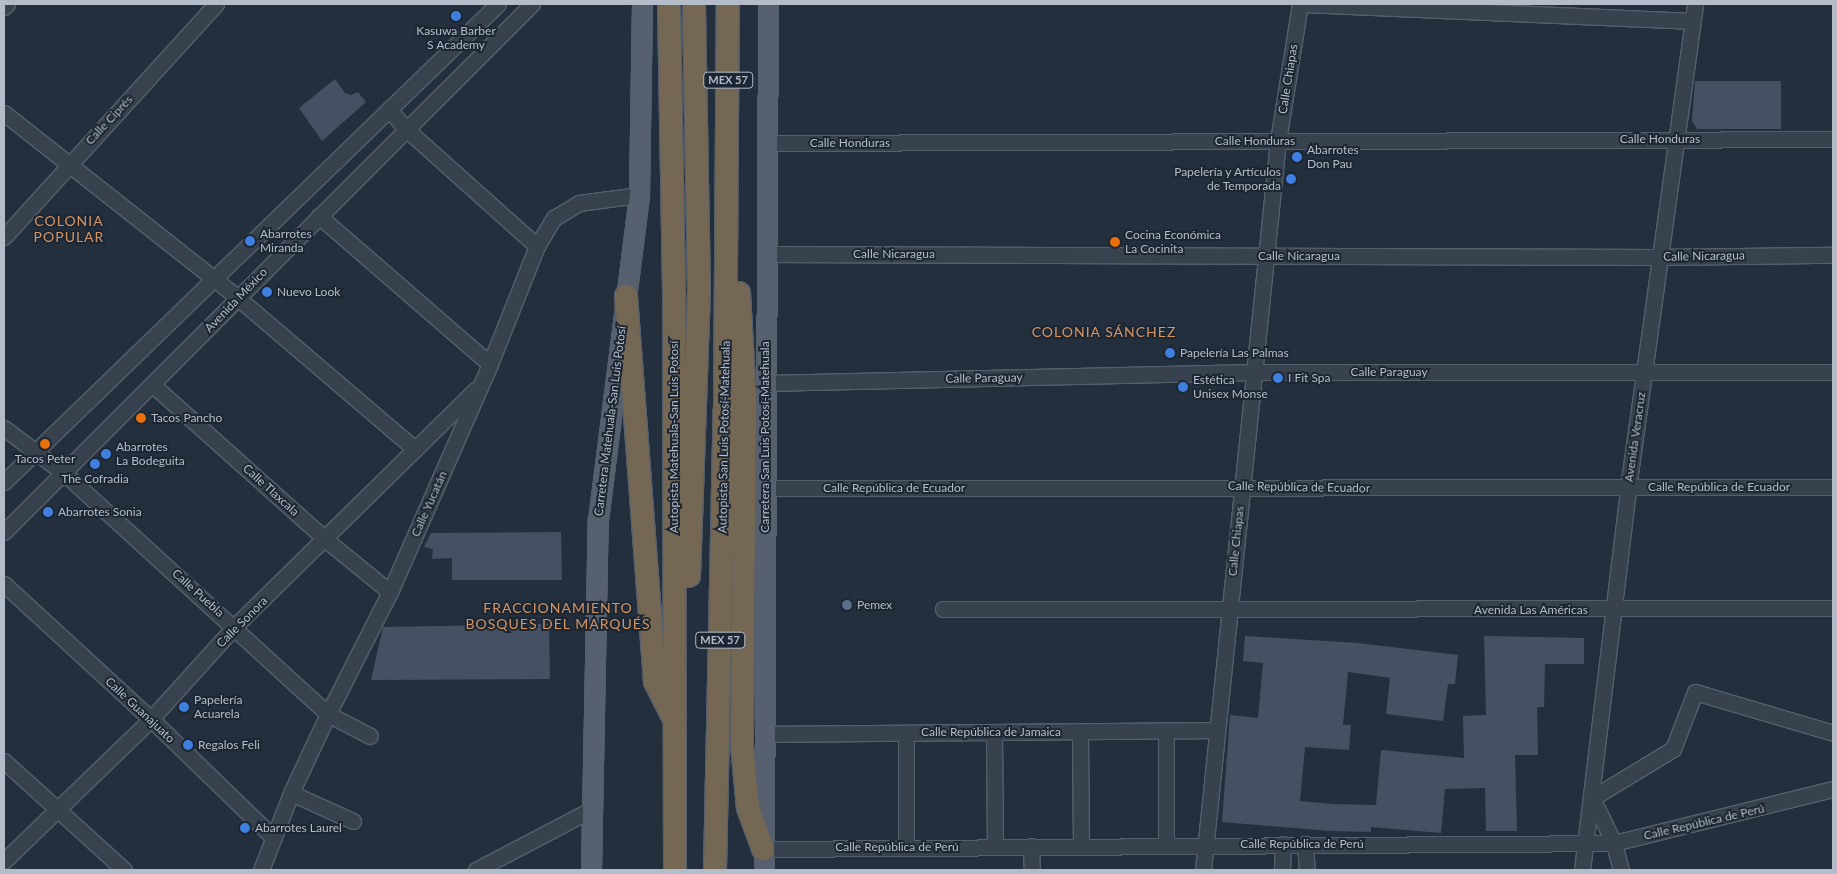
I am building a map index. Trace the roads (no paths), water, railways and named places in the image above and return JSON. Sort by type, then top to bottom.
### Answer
[{"type":"highway","name":"Autopista Matehuala-San Luis Potosí","points":[[669,4],[684,408]]},
{"type":"highway","points":[[675,870],[675,712],[686,649],[684,408],[699,292],[694,4]]},
{"type":"highway","name":"Autopista San Luis Potosí-Matehuala","points":[[716,870],[725,410],[728,4]]},
{"type":"highway","points":[[728,156],[745,399],[742,744],[748,808],[763,859]]},
{"type":"highway","points":[[626,296],[656,682],[675,712]]},
{"type":"main road","points":[[626,4],[641,22]]},
{"type":"main road","name":"Carretera Matehuala-San Luis Potosí","points":[[591,870],[600,492],[639,195],[642,4]]},
{"type":"main road","name":"Carretera San Luis Potosí-Matehuala","points":[[763,859],[765,734],[764,383],[768,4]]},
{"type":"street","points":[[4,7],[7,4]]},
{"type":"street","name":"Calle Ciprés","points":[[4,237],[216,4]]},
{"type":"street","points":[[4,482],[498,4]]},
{"type":"street","name":"Avenida México","points":[[4,532],[154,386],[319,216],[532,4]]},
{"type":"street","name":"Calle Chiapas","points":[[1203,870],[1278,141],[1300,4]]},
{"type":"street","points":[[1305,4],[1693,21]]},
{"type":"street","name":"Avenida Veracruz","points":[[1582,870],[1658,257],[1695,4]]},
{"type":"street","points":[[389,109],[406,129],[537,246]]},
{"type":"street","points":[[4,113],[67,166],[211,280],[238,298],[415,449]]},
{"type":"street","name":"Calle Honduras","points":[[767,143],[1833,139]]},
{"type":"street","name":"Calle Yucatán","points":[[261,870],[291,794],[328,714],[390,592],[490,364],[537,246],[554,218],[579,202],[639,195]]},
{"type":"street","points":[[319,216],[490,364]]},
{"type":"street","name":"Calle Nicaragua","points":[[766,254],[1658,257],[1833,254]]},
{"type":"street","name":"Calle Paraguay","points":[[764,383],[1254,372],[1833,372]]},
{"type":"street","name":"Calle Sonora","points":[[4,861],[151,719],[235,626],[326,540],[481,384]]},
{"type":"street","name":"Calle Tlaxcala","points":[[154,386],[326,540],[390,592]]},
{"type":"street","name":"Calle Puebla","points":[[4,428],[65,474],[235,626],[328,714],[370,736]]},
{"type":"street","name":"Calle República de Ecuador","points":[[764,488],[1242,486],[1628,488],[1833,486]]},
{"type":"street","name":"Calle Guanajuato","points":[[4,584],[151,719],[274,838]]},
{"type":"street","name":"Avenida Las Américas","points":[[943,609],[1833,608]]},
{"type":"street","points":[[1621,870],[1614,843],[1592,798],[1673,749],[1695,692],[1833,733]]},
{"type":"street","name":"Calle República de Jamaica","points":[[765,734],[1216,730]]},
{"type":"street","points":[[1166,731],[1166,845]]},
{"type":"street","points":[[994,732],[995,847]]},
{"type":"street","points":[[1080,732],[1081,846]]},
{"type":"street","points":[[906,733],[906,847]]},
{"type":"street","points":[[4,761],[124,870]]},
{"type":"street","name":"Calle República de Perú","points":[[763,859],[906,847],[1614,843],[1833,789]]},
{"type":"street","points":[[291,794],[353,821]]},
{"type":"street","points":[[476,870],[592,809]]},
{"type":"street","points":[[1282,870],[1283,844]]},
{"type":"street","points":[[1305,844],[1307,870]]},
{"type":"street","points":[[1031,846],[1032,870]]},
{"type":"place","name":"Kasuwa Barber S Academy","points":[[456,16]]},
{"type":"place","name":"Abarrotes Don Pau","points":[[1297,157]]},
{"type":"place","name":"Papelería y Artículos de Temporada","points":[[1291,179]]},
{"type":"place","name":"Abarrotes Miranda","points":[[250,241]]},
{"type":"place","name":"Cocina Económica La Cocinita","points":[[1115,242]]},
{"type":"place","name":"Nuevo Look","points":[[267,292]]},
{"type":"place","name":"Papelería Las Palmas","points":[[1170,353]]},
{"type":"place","name":"I Fit Spa","points":[[1278,378]]},
{"type":"place","name":"Estética Unisex Monse","points":[[1183,387]]},
{"type":"place","name":"Tacos Pancho","points":[[141,418]]},
{"type":"place","name":"Tacos Peter","points":[[45,444]]},
{"type":"place","name":"Abarrotes La Bodeguita","points":[[106,454]]},
{"type":"place","name":"The Cofradia","points":[[95,464]]},
{"type":"place","name":"Abarrotes Sonia","points":[[48,512]]},
{"type":"place","name":"Pemex","points":[[847,605]]},
{"type":"place","name":"Papelería Acuarela","points":[[184,707]]},
{"type":"place","name":"Regalos Feli","points":[[188,745]]},
{"type":"place","name":"Abarrotes Laurel","points":[[245,828]]},
{"type":"district","name":"COLONIA POPULAR","points":[[69,230]]},
{"type":"district","name":"COLONIA SÁNCHEZ","points":[[1104,332]]},
{"type":"district","name":"FRACCIONAMIENTO BOSQUES DEL MARQUÉS","points":[[558,616]]}]
